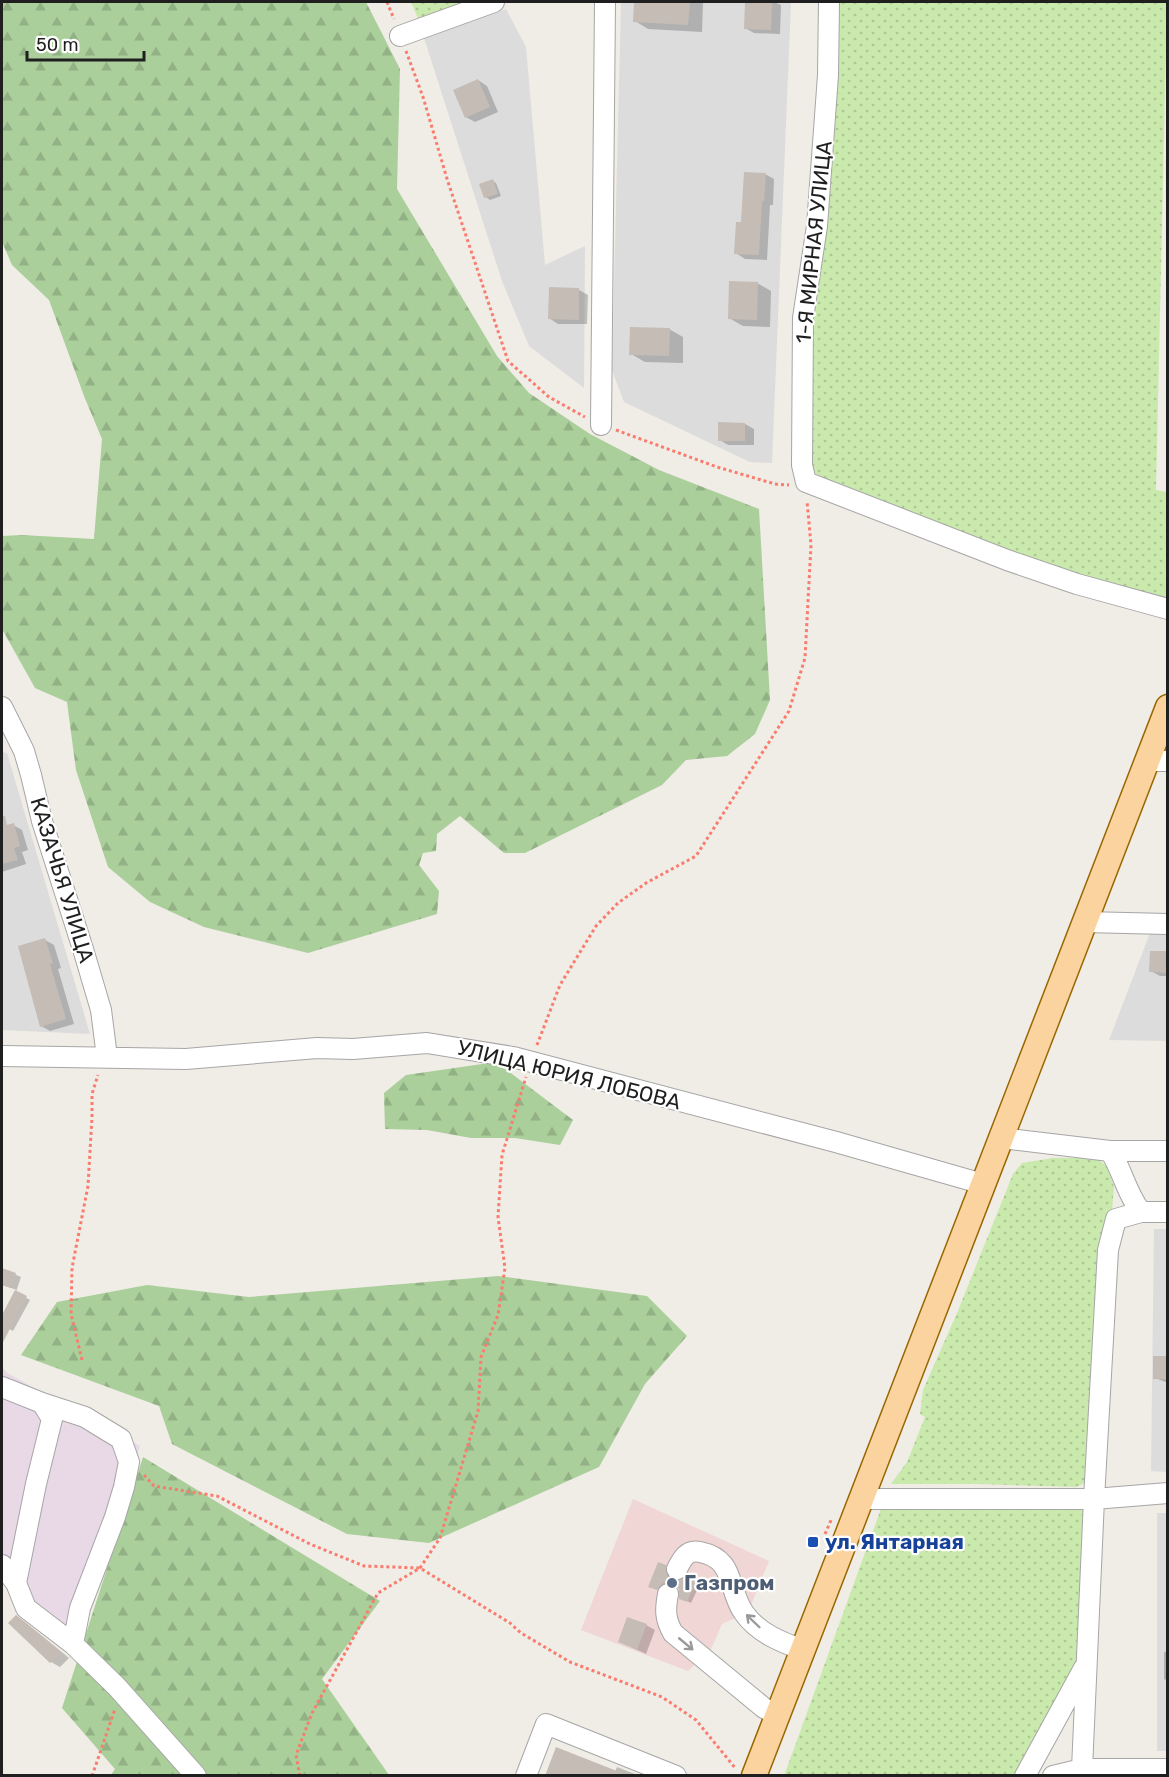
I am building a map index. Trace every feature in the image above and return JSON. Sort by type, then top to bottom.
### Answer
[{"type":"main road","points":[[754,1776],[1084,922],[1157,761],[1167,707]]},
{"type":"street","points":[[400,36],[494,2]]},
{"type":"street","points":[[601,425],[605,2]]},
{"type":"street","name":"1-Я МИРНАЯ УЛИЦА","points":[[806,482],[802,465],[803,318],[815,252],[828,75],[829,2]]},
{"type":"street","points":[[806,482],[1007,560],[1077,584],[1167,609]]},
{"type":"street","name":"КАЗАЧЬЯ УЛИЦА","points":[[2,707],[24,751],[32,775],[42,821],[101,1010],[107,1057]]},
{"type":"street","points":[[1084,922],[1167,924]]},
{"type":"street","name":"УЛИЦА ЮРИЯ ЛОБОВА","points":[[2,1056],[186,1059],[427,1042],[468,1048],[531,1062],[836,1142],[983,1184]]},
{"type":"street","points":[[1001,1138],[1110,1151],[1167,1151]]},
{"type":"street","points":[[1110,1151],[1119,1165],[1124,1185],[1141,1212]]},
{"type":"street","points":[[1082,1768],[1108,1250],[1116,1220],[1141,1212],[1167,1212]]},
{"type":"street","points":[[2,1387],[85,1417],[121,1438],[129,1462],[115,1517],[80,1608],[73,1644]]},
{"type":"street","points":[[16,1583],[52,1419],[42,1403]]},
{"type":"street","points":[[861,1499],[1094,1500],[1167,1493]]},
{"type":"street","points":[[677,1569],[684,1556],[695,1551],[713,1555],[729,1571],[734,1592],[743,1612],[776,1640],[803,1650]]},
{"type":"street","points":[[2,1565],[16,1583],[26,1608],[73,1644],[120,1691],[196,1776]]},
{"type":"street","points":[[668,1594],[665,1610],[666,1621],[673,1633],[764,1708],[777,1715]]},
{"type":"street","points":[[1025,1776],[1087,1664]]},
{"type":"street","points":[[526,1776],[546,1724],[676,1776]]},
{"type":"street","points":[[1053,1776],[1082,1768],[1167,1769]]},
{"type":"path","points":[[300,1776],[296,1755],[312,1713],[378,1593],[420,1568],[440,1538],[478,1411],[481,1357],[498,1315],[505,1268],[498,1217],[502,1155],[531,1062],[560,985],[596,926],[618,903],[646,883],[696,856],[789,711],[805,658],[811,544],[806,482],[792,485],[775,484],[717,467],[601,425],[549,397],[508,361],[448,182],[423,97],[387,2]]},
{"type":"path","points":[[82,1360],[71,1314],[72,1268],[88,1186],[92,1094],[107,1057]]},
{"type":"path","points":[[129,1462],[154,1486],[217,1496],[310,1544],[364,1566],[420,1568],[570,1662],[662,1697],[696,1720],[731,1761],[740,1776]]},
{"type":"path","points":[[92,1776],[120,1691]]},
{"type":"shaded area","points":[[621,2],[791,2],[772,463],[750,462],[624,402],[612,370]]},
{"type":"shaded area","points":[[506,9],[526,47],[545,265],[585,246],[584,388],[529,346],[502,281],[424,38]]},
{"type":"shaded area","points":[[2,752],[7,753],[90,1034],[2,1030]]},
{"type":"shaded area","points":[[1150,933],[1167,934],[1167,1041],[1109,1040]]},
{"type":"shaded area","points":[[1154,1229],[1167,1229],[1167,1472],[1151,1471]]},
{"type":"shaded area","points":[[2,1367],[7,1373],[140,1446],[73,1654],[2,1580]]},
{"type":"shaded area","points":[[633,1499],[769,1561],[751,1605],[733,1619],[722,1624],[711,1649],[688,1671],[581,1630]]},
{"type":"shaded area","points":[[1157,1513],[1168,1513],[1167,1751],[1157,1751]]},
{"type":"green space","points":[[2,2],[366,2],[400,69],[397,189],[497,356],[529,393],[590,434],[659,470],[759,509],[770,700],[755,734],[727,756],[686,760],[662,785],[525,853],[504,853],[460,816],[437,834],[436,851],[423,853],[419,865],[439,891],[437,914],[308,953],[204,927],[150,902],[108,867],[76,770],[67,702],[35,688],[2,629],[2,536],[94,539],[102,439],[49,300],[12,265],[2,242]]},
{"type":"green space","points":[[411,2],[469,2],[419,21]]},
{"type":"green space","points":[[837,2],[1167,2],[1156,490],[1167,492],[1167,604],[1074,577],[842,487],[813,472],[809,450],[810,341],[828,205]]},
{"type":"green space","points":[[496,1062],[573,1120],[560,1145],[515,1138],[471,1138],[427,1130],[385,1129],[384,1093],[406,1075]]},
{"type":"green space","points":[[1053,1158],[1095,1158],[1107,1166],[1114,1187],[1089,1481],[1076,1487],[891,1484],[907,1462],[925,1417],[920,1414],[923,1390],[1013,1174],[1022,1163]]},
{"type":"green space","points":[[498,1276],[647,1296],[687,1336],[645,1384],[599,1467],[429,1543],[347,1534],[172,1444],[159,1406],[21,1355],[57,1302],[147,1285],[249,1297]]},
{"type":"green space","points":[[143,1457],[380,1601],[322,1679],[389,1775],[111,1775],[115,1769],[62,1708]]},
{"type":"green space","points":[[882,1506],[1086,1506],[1077,1661],[1015,1775],[784,1776]]},
{"type":"building","points":[[634,2],[690,2],[688,25],[633,22]]},
{"type":"building","points":[[745,2],[772,2],[771,30],[744,29]]},
{"type":"building","points":[[478,79],[490,107],[465,118],[453,90]]},
{"type":"building","points":[[744,172],[766,173],[759,255],[734,254],[736,222],[741,222]]},
{"type":"building","points":[[493,179],[498,194],[484,198],[479,184]]},
{"type":"building","points":[[729,281],[758,282],[757,320],[728,319]]},
{"type":"building","points":[[549,287],[579,288],[579,320],[548,319]]},
{"type":"building","points":[[630,327],[670,328],[669,356],[629,355]]},
{"type":"building","points":[[718,422],[745,423],[745,441],[718,441]]},
{"type":"building","points":[[2,816],[5,816],[7,825],[14,823],[20,846],[14,848],[18,860],[2,864]]},
{"type":"building","points":[[45,938],[66,1019],[40,1027],[18,946]]},
{"type":"building","points":[[1150,951],[1167,951],[1167,973],[1149,972]]},
{"type":"building","points":[[2,1268],[16,1273],[11,1288],[2,1285]]},
{"type":"building","points":[[15,1290],[27,1296],[2,1344],[2,1315]]},
{"type":"building","points":[[1153,1356],[1167,1356],[1167,1379],[1153,1379]]},
{"type":"building","points":[[658,1562],[666,1565],[667,1575],[672,1580],[683,1579],[688,1574],[698,1578],[687,1602],[679,1599],[679,1589],[671,1582],[663,1583],[657,1590],[648,1587]]},
{"type":"building","points":[[16,1615],[61,1652],[50,1663],[8,1623]]},
{"type":"building","points":[[627,1617],[647,1624],[637,1650],[618,1642]]},
{"type":"building","points":[[556,1747],[627,1775],[627,1776],[545,1776]]},
{"type":"place","name":"ул. Янтарная","points":[[813,1542]]},
{"type":"place","name":"Газпром","points":[[672,1583]]}]
